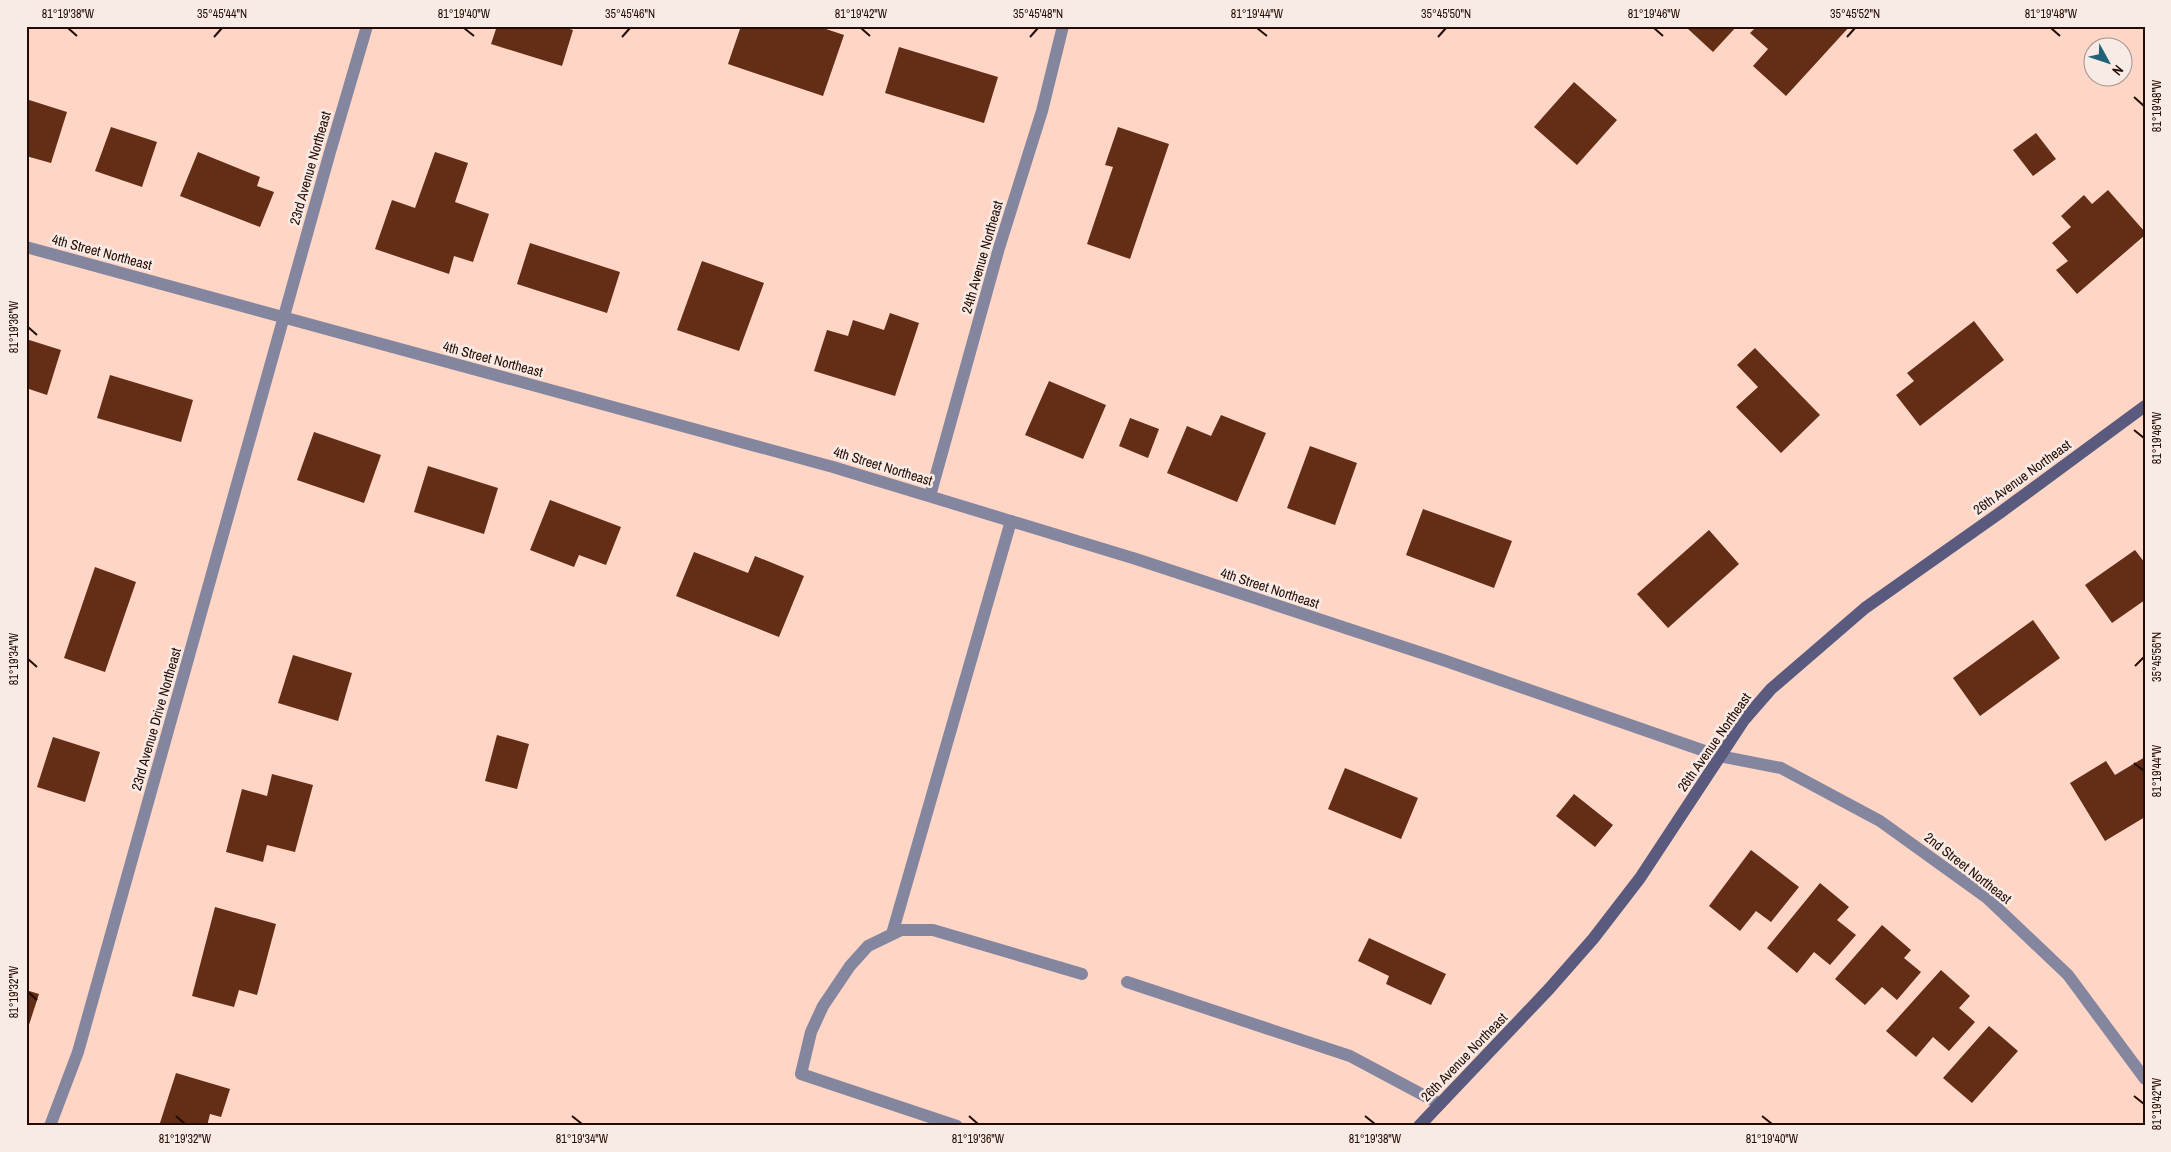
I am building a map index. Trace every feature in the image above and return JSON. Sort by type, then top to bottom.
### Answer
[{"type":"street","name":"23rd Avenue Northeast","points":[[284,318],[367,26]]},
{"type":"street","name":"24th Avenue Northeast","points":[[930,496],[999,248],[1042,111],[1064,26]]},
{"type":"street","name":"4th Street Northeast","points":[[26,247],[833,467],[930,496],[1136,559],[1443,660],[1719,756]]},
{"type":"street","name":"23rd Avenue Drive Northeast","points":[[50,1126],[78,1052],[284,318]]},
{"type":"street","name":"26th Avenue Northeast","points":[[1419,1126],[1549,989],[1593,939],[1640,878],[1744,720],[1771,690],[1858,613],[2145,406]]},
{"type":"street","points":[[892,934],[1011,521]]},
{"type":"street","name":"2nd Street Northeast","points":[[1719,756],[1781,768],[1880,821],[1987,898],[2068,975],[2145,1079]]},
{"type":"street","points":[[957,1126],[801,1074],[811,1032],[823,1006],[850,966],[868,946],[900,930],[933,930],[1082,974]]},
{"type":"street","points":[[1128,982],[1350,1056],[1440,1104]]},
{"type":"building","points":[[497,26],[560,26],[573,30],[562,66],[491,44]]},
{"type":"building","points":[[741,26],[817,26],[844,35],[823,96],[728,64]]},
{"type":"building","points":[[1689,26],[1737,26],[1713,52],[1687,28]]},
{"type":"building","points":[[1757,26],[1850,26],[1786,96],[1753,66],[1768,49],[1750,33]]},
{"type":"building","points":[[899,47],[998,77],[984,123],[885,93]]},
{"type":"building","points":[[1574,82],[1617,120],[1577,165],[1534,127]]},
{"type":"building","points":[[26,99],[67,112],[51,163],[26,156]]},
{"type":"building","points":[[111,127],[157,142],[142,187],[95,171]]},
{"type":"building","points":[[1118,127],[1169,144],[1130,259],[1087,244],[1113,167],[1105,165]]},
{"type":"building","points":[[2036,133],[2056,159],[2033,176],[2013,150]]},
{"type":"building","points":[[198,152],[260,177],[257,186],[274,192],[260,227],[180,196]]},
{"type":"building","points":[[435,152],[468,163],[455,202],[489,214],[473,262],[454,256],[449,274],[375,249],[392,200],[415,208]]},
{"type":"building","points":[[2108,190],[2145,232],[2145,235],[2077,294],[2056,270],[2068,261],[2052,243],[2071,227],[2061,216],[2084,195],[2092,204]]},
{"type":"building","points":[[530,243],[620,272],[607,313],[517,284]]},
{"type":"building","points":[[702,261],[764,283],[739,351],[677,330]]},
{"type":"building","points":[[890,313],[919,323],[895,396],[814,371],[827,330],[848,336],[853,320],[884,330]]},
{"type":"building","points":[[1974,321],[2004,360],[1920,426],[1896,395],[1914,381],[1907,373]]},
{"type":"building","points":[[26,339],[61,350],[47,395],[26,388]]},
{"type":"building","points":[[1755,348],[1820,415],[1781,453],[1736,407],[1758,387],[1737,365]]},
{"type":"building","points":[[110,375],[193,400],[181,442],[97,418]]},
{"type":"building","points":[[1049,381],[1106,405],[1083,459],[1025,435]]},
{"type":"building","points":[[1221,415],[1266,433],[1237,502],[1167,473],[1187,426],[1211,436]]},
{"type":"building","points":[[1130,418],[1159,429],[1148,458],[1119,446]]},
{"type":"building","points":[[314,432],[381,455],[364,503],[297,480]]},
{"type":"building","points":[[1310,446],[1357,463],[1335,525],[1287,508]]},
{"type":"building","points":[[428,466],[498,488],[484,534],[414,512]]},
{"type":"building","points":[[550,500],[621,527],[606,565],[579,555],[574,567],[530,550]]},
{"type":"building","points":[[1423,509],[1512,541],[1494,588],[1406,555]]},
{"type":"building","points":[[1709,530],[1739,564],[1668,628],[1637,594]]},
{"type":"building","points":[[2135,550],[2145,563],[2145,600],[2112,623],[2085,585]]},
{"type":"building","points":[[694,552],[748,573],[755,556],[804,576],[779,637],[676,596]]},
{"type":"building","points":[[95,567],[136,582],[105,672],[64,658]]},
{"type":"building","points":[[2033,620],[2060,658],[1980,716],[1953,678]]},
{"type":"building","points":[[293,655],[352,673],[338,721],[278,703]]},
{"type":"building","points":[[497,735],[529,744],[517,789],[485,781]]},
{"type":"building","points":[[53,737],[100,752],[85,802],[37,787]]},
{"type":"building","points":[[2145,757],[2145,817],[2105,841],[2070,783],[2106,761],[2115,775]]},
{"type":"building","points":[[1345,768],[1418,798],[1401,839],[1328,809]]},
{"type":"building","points":[[272,774],[313,785],[295,852],[267,845],[263,862],[226,852],[242,789],[267,796]]},
{"type":"building","points":[[1574,794],[1613,825],[1595,847],[1556,816]]},
{"type":"building","points":[[1751,850],[1799,887],[1771,922],[1756,911],[1740,931],[1709,906]]},
{"type":"building","points":[[1820,883],[1849,907],[1837,920],[1856,935],[1830,965],[1814,952],[1797,973],[1767,948]]},
{"type":"building","points":[[215,907],[276,924],[257,995],[239,990],[234,1007],[192,996]]},
{"type":"building","points":[[1882,925],[1911,950],[1904,958],[1921,972],[1897,1000],[1882,987],[1865,1005],[1835,979]]},
{"type":"building","points":[[1369,938],[1446,974],[1431,1005],[1386,984],[1389,976],[1358,961]]},
{"type":"building","points":[[1941,970],[1970,996],[1959,1008],[1975,1022],[1949,1051],[1933,1037],[1916,1057],[1886,1031]]},
{"type":"building","points":[[26,990],[39,994],[27,1031],[26,1031]]},
{"type":"building","points":[[1989,1026],[2018,1051],[1972,1103],[1943,1078]]},
{"type":"building","points":[[176,1073],[230,1089],[221,1117],[210,1114],[207,1126],[159,1126]]}]
